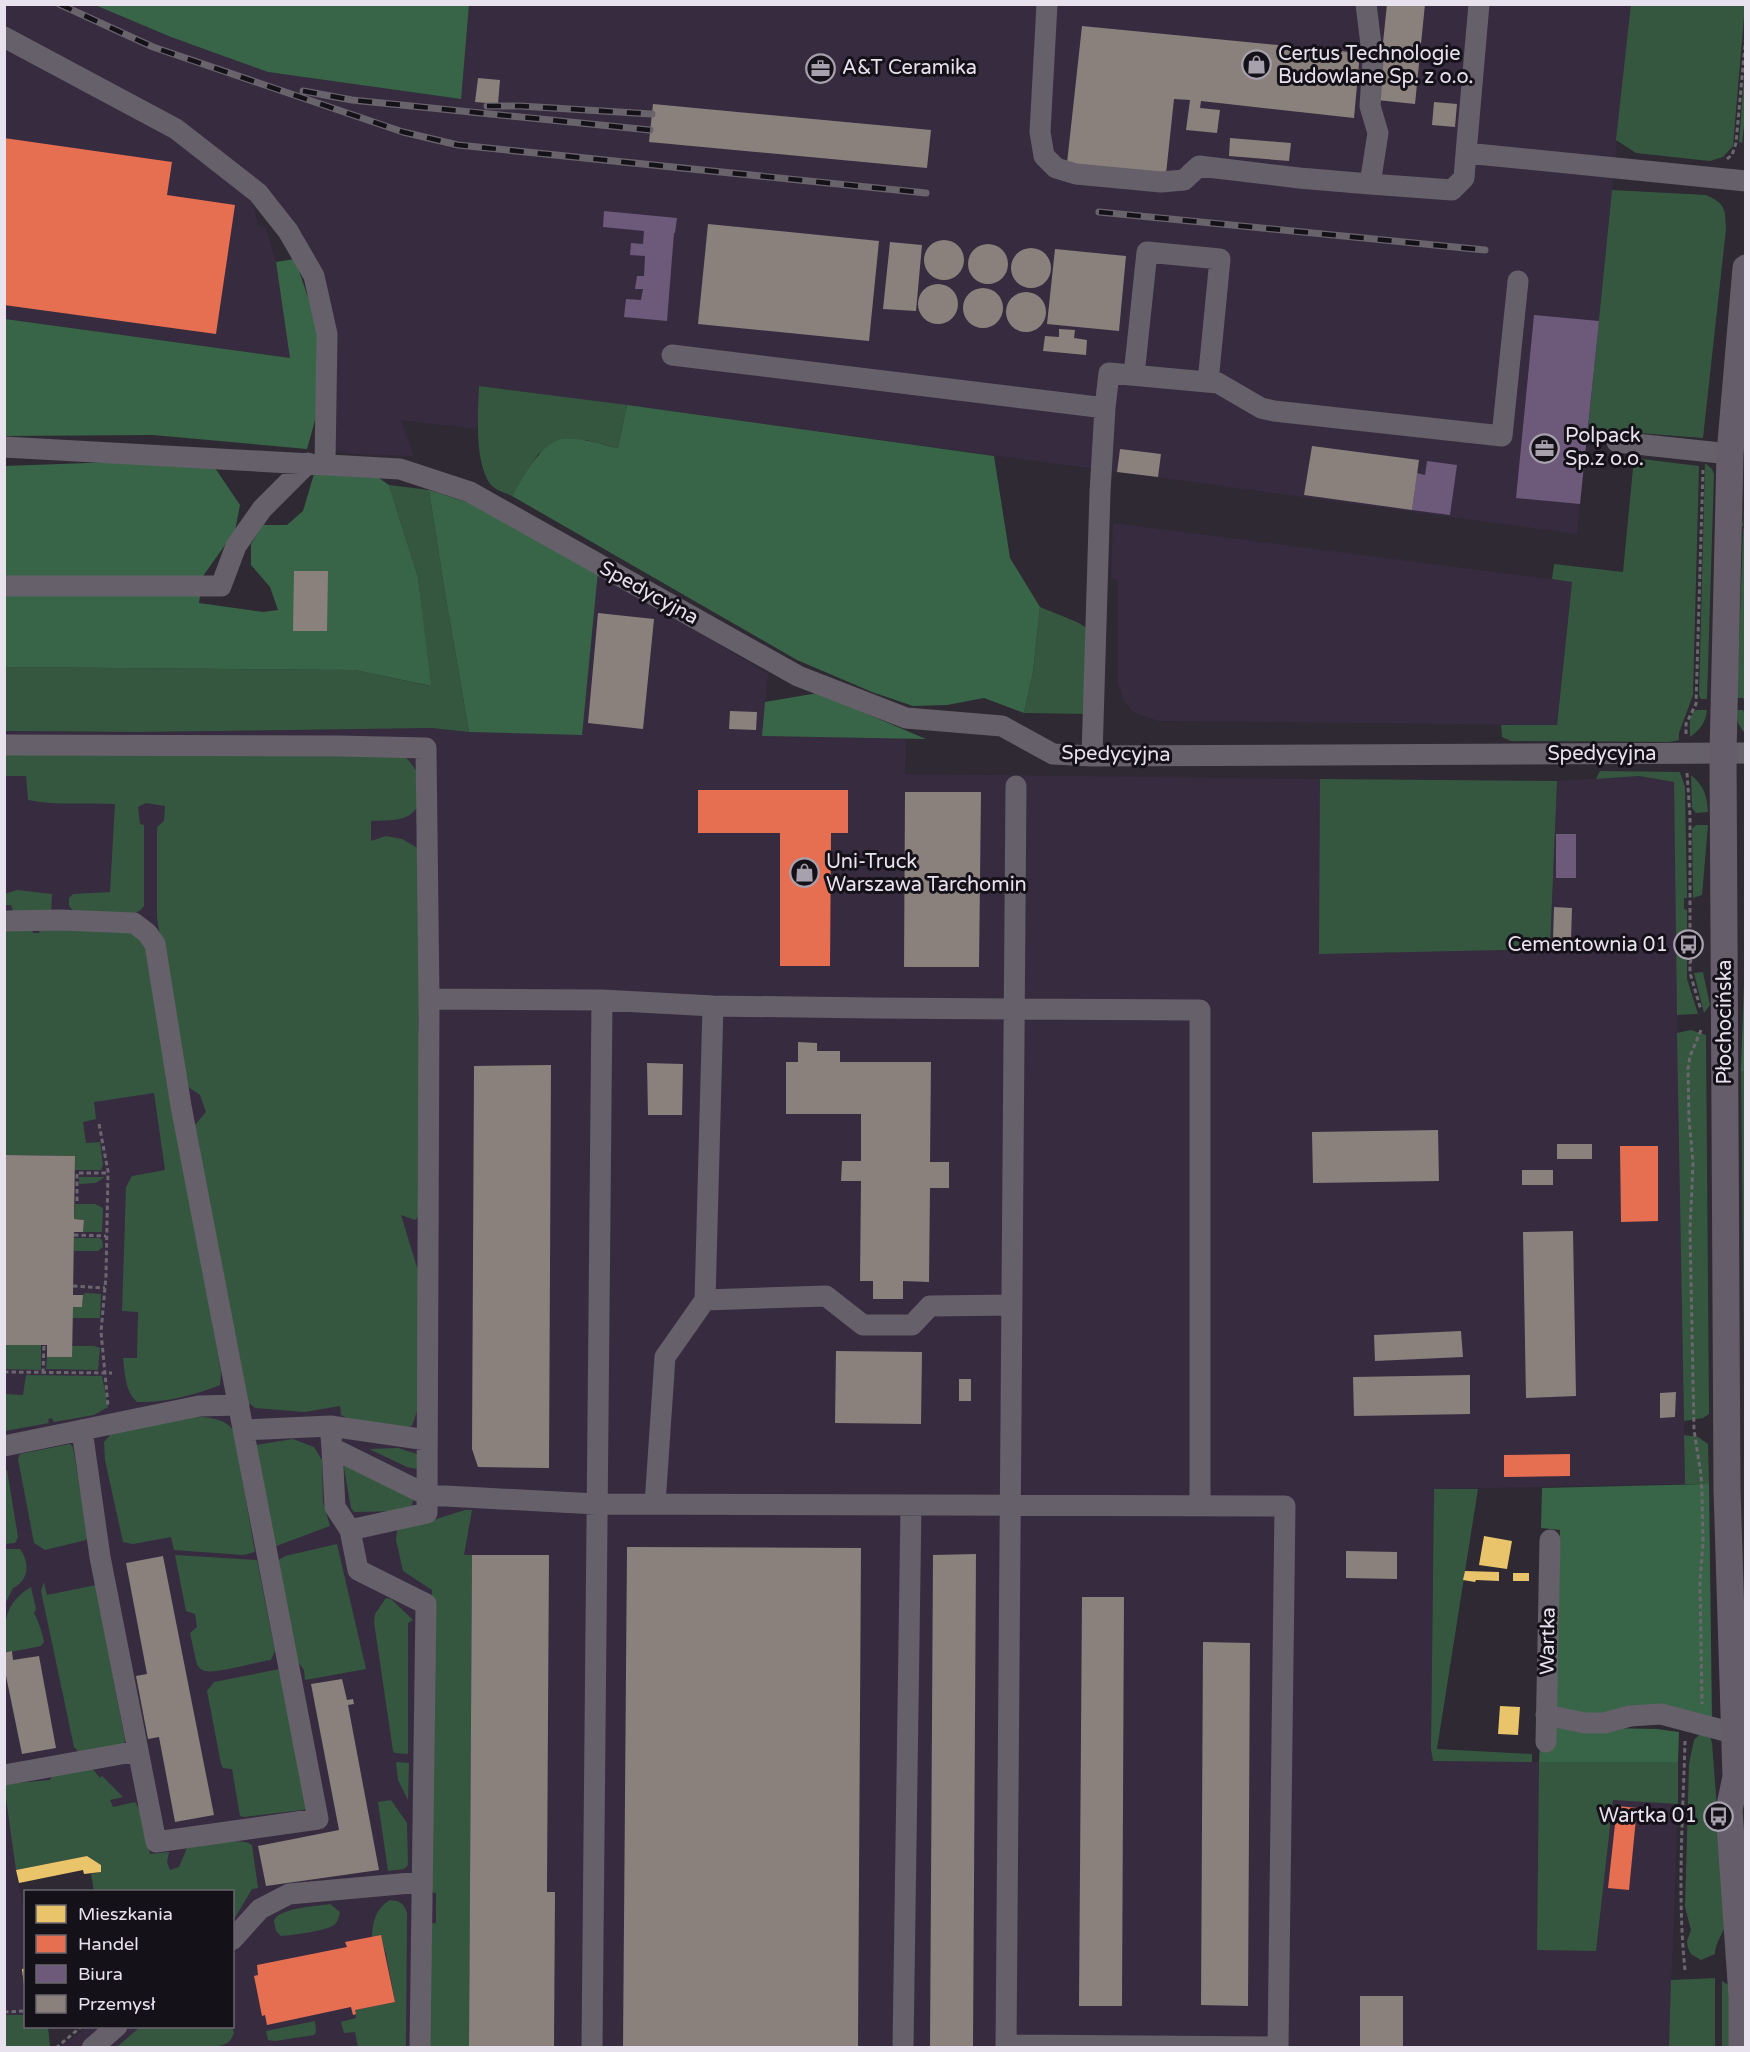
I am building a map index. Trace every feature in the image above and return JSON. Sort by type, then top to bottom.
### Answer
[{"type":"main road","name":"Płochocińska","points":[[1742,2048],[1742,1996],[1729,1810],[1742,1785],[1733,1733],[1726,1490],[1734,753],[1730,454],[1746,268]]},
{"type":"street","points":[[1047,4],[1040,132],[1044,156],[1056,168],[1076,174],[1161,182],[1184,180],[1200,166],[1299,178],[1452,190],[1464,178],[1479,4]]},
{"type":"street","points":[[1366,4],[1373,62],[1370,106],[1378,133],[1370,184]]},
{"type":"street","points":[[4,37],[176,129],[258,193],[288,231],[314,276],[327,334],[316,463],[262,509],[236,546],[221,586],[4,586]]},
{"type":"street","points":[[1466,153],[1746,180]]},
{"type":"street","points":[[1134,375],[1148,252],[1220,260],[1208,382]]},
{"type":"street","points":[[1092,756],[1100,503],[1109,373],[1218,383],[1261,408],[1274,411],[1502,436],[1518,281]]},
{"type":"street","points":[[672,355],[1105,408]]},
{"type":"street","points":[[1617,442],[1730,454]]},
{"type":"street","name":"Spedycyjna","points":[[4,447],[400,469],[470,492],[798,676],[906,718],[1002,726],[1053,754],[1092,756],[1734,753]]},
{"type":"street","points":[[4,745],[426,748],[429,999],[427,1513],[350,1530]]},
{"type":"street","points":[[332,1448],[427,1495],[596,1504],[911,1504],[1010,1505],[1200,1505],[1285,1506],[1278,2047],[1006,2046],[1010,1505],[1016,786]]},
{"type":"street","points":[[4,921],[60,920],[134,923],[147,933],[155,944],[180,1106],[318,1819],[156,1842],[100,1557],[82,1430]]},
{"type":"street","points":[[429,999],[602,1000],[713,1006],[1200,1010],[1200,1505]]},
{"type":"street","points":[[592,2048],[602,1000]]},
{"type":"street","points":[[655,1504],[665,1357],[705,1300],[713,1006]]},
{"type":"street","points":[[705,1300],[826,1296],[863,1325],[912,1325],[930,1306],[1012,1305]]},
{"type":"street","points":[[4,1446],[199,1406],[239,1405]]},
{"type":"street","points":[[244,1430],[330,1426],[428,1440]]},
{"type":"street","points":[[330,1426],[335,1506],[350,1530],[358,1570],[426,1604],[420,2048]]},
{"type":"street","points":[[903,2048],[911,1504]]},
{"type":"street","name":"Wartka","points":[[1546,1742],[1550,1540]]},
{"type":"street","points":[[1546,1715],[1585,1723],[1604,1722],[1630,1716],[1695,1715],[1733,1733]]},
{"type":"street","points":[[4,1775],[138,1751]]},
{"type":"street","points":[[234,1938],[260,1909],[289,1894],[422,1881]]},
{"type":"street","points":[[92,2048],[115,2028]]},
{"type":"path","points":[[1723,161],[1732,155],[1736,143],[1746,34]]},
{"type":"path","points":[[1686,737],[1686,724],[1696,704],[1703,465]]},
{"type":"path","points":[[1685,1970],[1681,1936],[1681,1880],[1695,1715],[1701,1701],[1700,1582],[1703,1543],[1701,1475],[1694,1442],[1690,1209],[1693,1163],[1688,1068],[1690,1056],[1705,1023]]},
{"type":"path","points":[[99,1124],[108,1173],[105,1288],[101,1332],[111,1425]]},
{"type":"path","points":[[77,1201],[77,1173],[108,1173]]},
{"type":"path","points":[[74,1236],[106,1236]]},
{"type":"path","points":[[73,1286],[105,1288]]},
{"type":"path","points":[[43,1372],[44,1346]]},
{"type":"path","points":[[4,1372],[112,1374]]},
{"type":"path","points":[[4,2012],[24,2011]]},
{"type":"path","points":[[56,2048],[80,2028]]},
{"type":"shaded area","points":[[5,5],[95,5],[171,37],[268,72],[460,99],[469,5],[1631,5],[1577,534],[480,386],[477,429],[401,420],[414,456],[353,454],[337,451],[329,443],[334,328],[280,209],[240,165],[197,136],[5,27]]},
{"type":"shaded area","points":[[5,44],[186,143],[216,174],[247,191],[258,225],[266,228],[276,262],[291,358],[5,319]]},
{"type":"shaded area","points":[[1113,523],[1572,582],[1557,725],[1158,721],[1133,712],[1124,701],[1118,682],[1118,580],[1111,578]]},
{"type":"shaded area","points":[[598,571],[768,674],[762,736],[906,738],[905,774],[1320,779],[1320,954],[1550,948],[1557,781],[1639,776],[1674,782],[1685,1484],[1434,1489],[1431,1749],[1433,1761],[1539,1762],[1537,1950],[1596,1950],[1613,1799],[1678,1804],[1669,2047],[60,2047],[86,2028],[234,2028],[234,1890],[138,1890],[87,1856],[16,1871],[24,1911],[24,2028],[5,2048],[5,731],[137,732],[431,728],[469,732]]},
{"type":"green space","points":[[1631,4],[1745,5],[1733,146],[1723,157],[1710,161],[1636,153],[1616,140]]},
{"type":"green space","points":[[95,5],[469,5],[461,99],[268,72],[171,37]]},
{"type":"green space","points":[[1745,64],[1746,108],[1742,143],[1739,142]]},
{"type":"green space","points":[[1612,190],[1706,195],[1721,204],[1723,208],[1726,229],[1703,438],[1588,429]]},
{"type":"green space","points":[[295,259],[319,330],[318,410],[307,449],[153,435],[5,436],[5,319],[290,358],[276,262]]},
{"type":"green space","points":[[479,386],[627,405],[618,448],[586,440],[538,454],[512,496],[491,485],[482,464],[478,437]]},
{"type":"green space","points":[[627,405],[994,456],[1010,558],[1040,607],[1033,672],[1024,713],[984,698],[947,705],[913,706],[872,692],[797,660],[512,496],[533,462],[547,446],[555,441],[577,439],[618,448]]},
{"type":"green space","points":[[1634,458],[1699,466],[1693,695],[1679,733],[1679,740],[1669,742],[1511,741],[1502,737],[1501,725],[1557,725],[1572,582],[1552,579],[1554,564],[1623,572]]},
{"type":"green space","points":[[143,461],[215,468],[240,505],[235,531],[203,576],[199,603],[263,612],[278,610],[270,587],[251,565],[251,544],[263,525],[287,525],[303,511],[314,474],[379,478],[389,485],[418,577],[431,686],[355,670],[5,667],[4,466]]},
{"type":"green space","points":[[1705,463],[1714,474],[1707,699],[1701,699],[1699,696]]},
{"type":"green space","points":[[389,485],[429,490],[469,732],[431,728],[137,732],[5,731],[5,667],[355,670],[430,686],[418,577]]},
{"type":"green space","points":[[429,490],[473,504],[598,571],[582,735],[469,732]]},
{"type":"green space","points":[[1743,528],[1746,534],[1745,702],[1743,698],[1737,698]]},
{"type":"green space","points":[[1040,607],[1087,628],[1088,714],[1024,713],[1033,672]]},
{"type":"green space","points":[[818,693],[926,739],[762,736],[765,702]]},
{"type":"green space","points":[[1696,710],[1707,710],[1702,725],[1690,737],[1691,718]]},
{"type":"green space","points":[[1736,710],[1743,710],[1745,714],[1745,734],[1738,723]]},
{"type":"green space","points":[[4,751],[400,753],[407,758],[417,773],[422,789],[421,798],[412,813],[398,819],[371,821],[371,841],[386,836],[402,839],[416,847],[420,857],[418,1022],[423,1080],[421,1214],[415,1220],[401,1215],[419,1274],[424,1390],[412,1426],[395,1429],[366,1425],[341,1415],[340,1406],[305,1412],[255,1408],[247,1401],[194,1126],[206,1112],[200,1095],[187,1086],[167,985],[157,917],[157,827],[164,821],[165,806],[146,803],[138,807],[140,824],[144,825],[144,906],[139,911],[123,916],[77,915],[69,906],[69,898],[73,894],[110,892],[115,804],[28,800],[26,776],[5,776]]},
{"type":"green space","points":[[1600,771],[1680,772],[1685,787],[1687,898],[1684,898],[1684,909],[1687,910],[1687,935],[1684,936],[1685,955],[1687,955],[1687,979],[1698,1014],[1677,1015],[1674,782],[1639,776],[1596,779]]},
{"type":"green space","points":[[1691,775],[1704,791],[1708,812],[1696,813],[1692,808]]},
{"type":"green space","points":[[1320,779],[1557,781],[1550,949],[1319,954]]},
{"type":"green space","points":[[1696,825],[1708,825],[1702,895],[1693,898],[1692,829]]},
{"type":"green space","points":[[17,890],[52,894],[51,914],[14,913],[11,905],[5,905],[4,894]]},
{"type":"green space","points":[[5,929],[32,930],[33,933],[39,933],[40,930],[133,930],[145,939],[221,1371],[220,1385],[179,1398],[137,1402],[126,1382],[123,1358],[137,1358],[138,1312],[122,1311],[126,1187],[132,1176],[165,1170],[154,1093],[94,1102],[96,1119],[83,1122],[86,1143],[100,1142],[103,1164],[101,1170],[75,1170],[75,1156],[5,1155]]},
{"type":"green space","points":[[1745,954],[1746,1071],[1741,1071]]},
{"type":"green space","points":[[1703,972],[1710,1005],[1704,1013],[1694,973]]},
{"type":"green space","points":[[1691,1030],[1706,1035],[1709,1414],[1703,1418],[1684,1421],[1677,1033]]},
{"type":"green space","points":[[1741,1071],[1746,1071],[1745,1452]]},
{"type":"green space","points":[[79,1177],[105,1177],[96,1183],[79,1184]]},
{"type":"green space","points":[[75,1204],[95,1204],[103,1208],[102,1232],[83,1232],[84,1220],[74,1219]]},
{"type":"green space","points":[[74,1238],[99,1238],[102,1240],[103,1247],[98,1251],[74,1251]]},
{"type":"green space","points":[[85,1293],[101,1294],[100,1318],[72,1318],[73,1307],[82,1307]]},
{"type":"green space","points":[[5,1345],[41,1345],[41,1370],[5,1369]]},
{"type":"green space","points":[[72,1346],[100,1348],[98,1370],[46,1369],[47,1357],[71,1357]]},
{"type":"green space","points":[[26,1375],[102,1376],[108,1407],[94,1415],[54,1422],[52,1418],[48,1419],[49,1423],[5,1431],[5,1394],[23,1395]]},
{"type":"green space","points":[[195,1416],[222,1421],[234,1431],[255,1552],[243,1555],[174,1550],[171,1537],[133,1544],[123,1542],[105,1460],[104,1442],[111,1434]]},
{"type":"green space","points":[[1684,1435],[1698,1437],[1708,1444],[1709,1484],[1685,1484]]},
{"type":"green space","points":[[293,1439],[314,1447],[322,1460],[323,1502],[330,1526],[271,1548],[256,1445]]},
{"type":"green space","points":[[70,1444],[73,1447],[88,1537],[86,1540],[45,1550],[34,1543],[18,1459],[20,1454]]},
{"type":"green space","points":[[398,1448],[417,1454],[422,1470],[407,1467],[369,1449]]},
{"type":"green space","points":[[343,1462],[414,1497],[411,1508],[403,1511],[354,1512],[351,1508]]},
{"type":"green space","points":[[7,1470],[18,1537],[15,1543],[5,1544],[4,1471]]},
{"type":"green space","points":[[1709,1484],[1712,1720],[1583,1716],[1554,1711],[1560,1530],[1541,1528],[1542,1488]]},
{"type":"green space","points":[[1434,1489],[1478,1489],[1437,1749],[1532,1754],[1532,1762],[1433,1761],[1431,1749]]},
{"type":"green space","points":[[472,1510],[464,1555],[472,1555],[469,2047],[427,2047],[428,1924],[436,1923],[436,1893],[429,1892],[432,1590],[403,1571],[396,1540],[397,1531],[401,1526],[430,1521]]},
{"type":"green space","points":[[337,1544],[366,1669],[305,1680],[304,1670],[292,1654],[277,1561],[285,1556]]},
{"type":"green space","points":[[5,1549],[20,1549],[25,1560],[26,1571],[22,1581],[13,1588],[5,1604]]},
{"type":"green space","points":[[175,1555],[257,1560],[275,1651],[271,1660],[210,1671],[202,1670],[197,1665],[190,1633],[197,1627],[195,1614],[186,1611]]},
{"type":"green space","points":[[44,1582],[47,1595],[96,1585],[125,1741],[123,1745],[79,1752],[74,1747],[41,1591]]},
{"type":"green space","points":[[31,1587],[36,1609],[34,1613],[44,1642],[41,1646],[5,1653],[6,1624],[10,1608]]},
{"type":"green space","points":[[386,1598],[391,1599],[413,1620],[408,1623],[408,1754],[393,1751],[374,1622],[375,1614]]},
{"type":"green space","points":[[280,1669],[311,1809],[240,1816],[232,1769],[223,1768],[221,1764],[207,1691],[214,1682]]},
{"type":"green space","points":[[1554,1727],[1657,1729],[1679,1732],[1678,1762],[1539,1762],[1540,1745]]},
{"type":"green space","points":[[1701,1733],[1710,1736],[1712,1743],[1726,1923],[1715,1954],[1701,1960],[1691,1954],[1688,1948],[1687,1941],[1691,1930],[1685,1907],[1689,1764],[1694,1740]]},
{"type":"green space","points":[[396,1762],[409,1763],[408,1800],[398,1780]]},
{"type":"green space","points":[[1539,1762],[1678,1762],[1678,1804],[1613,1800],[1596,1951],[1537,1950]]},
{"type":"green space","points":[[92,1768],[100,1778],[102,1776],[123,1797],[110,1800],[113,1807],[135,1802],[142,1813],[150,1854],[169,1852],[167,1862],[170,1870],[179,1867],[187,1848],[230,1841],[246,1842],[252,1845],[258,1888],[252,1889],[234,1919],[234,1890],[94,1890],[91,1874],[101,1872],[101,1865],[87,1856],[16,1870],[4,1784],[50,1780],[52,1776]]},
{"type":"green space","points":[[391,1800],[407,1823],[408,1865],[404,1869],[388,1871],[378,1802]]},
{"type":"green space","points":[[390,1900],[401,1903],[407,1913],[406,2047],[358,2047],[355,2032],[344,2033],[341,2022],[356,2018],[355,2010],[395,2002],[380,1935],[372,1937],[376,1915],[381,1907]]},
{"type":"green space","points":[[330,1904],[340,1912],[339,1918],[330,1927],[281,1936],[276,1931],[274,1921],[282,1913]]},
{"type":"green space","points":[[1715,1978],[1715,2047],[1669,2047],[1671,1980]]},
{"type":"green space","points":[[1722,1981],[1730,1986],[1730,2047],[1722,2047]]},
{"type":"green space","points":[[5,2015],[24,2015],[24,2028],[48,2028],[50,2046],[5,2047]]},
{"type":"green space","points":[[315,2021],[314,2035],[268,2040],[266,2031]]},
{"type":"green space","points":[[139,2028],[232,2028],[234,2033],[227,2043],[204,2048],[117,2047]]},
{"type":"building: Mieszkania","points":[[1484,1536],[1512,1541],[1507,1569],[1479,1565]]},
{"type":"building: Mieszkania","points":[[1465,1571],[1499,1572],[1499,1581],[1463,1580]]},
{"type":"building: Mieszkania","points":[[1513,1573],[1529,1573],[1529,1581],[1513,1581]]},
{"type":"building: Mieszkania","points":[[1500,1706],[1520,1707],[1518,1735],[1498,1734]]},
{"type":"building: Mieszkania","points":[[87,1856],[101,1865],[101,1872],[84,1874],[83,1870],[19,1883],[16,1870]]},
{"type":"building: Handel","points":[[4,138],[172,162],[167,195],[235,205],[216,334],[4,305]]},
{"type":"building: Handel","points":[[698,790],[848,790],[848,833],[831,833],[830,966],[780,966],[780,833],[698,833]]},
{"type":"building: Handel","points":[[1620,1146],[1658,1146],[1658,1221],[1621,1222]]},
{"type":"building: Handel","points":[[1570,1454],[1570,1476],[1504,1477],[1504,1455]]},
{"type":"building: Handel","points":[[1617,1806],[1637,1808],[1629,1890],[1608,1888]]},
{"type":"building: Handel","points":[[381,1935],[395,2002],[355,2010],[356,2014],[353,2015],[351,2007],[267,2025],[265,2015],[262,2016],[254,1976],[258,1975],[257,1965],[347,1947],[345,1942]]},
{"type":"building: Biura","points":[[604,211],[677,218],[667,321],[624,317],[626,299],[641,300],[643,289],[635,289],[637,276],[644,276],[645,256],[630,255],[631,243],[643,244],[644,231],[603,227]]},
{"type":"building: Biura","points":[[1534,315],[1599,321],[1580,504],[1516,498]]},
{"type":"building: Biura","points":[[1427,461],[1457,465],[1450,515],[1412,510],[1417,473],[1425,475]]},
{"type":"building: Biura","points":[[1556,834],[1576,834],[1576,878],[1556,878]]},
{"type":"building: Przemysł","points":[[1387,4],[1425,4],[1415,104],[1377,100]]},
{"type":"building: Przemysł","points":[[1082,26],[1360,53],[1354,118],[1201,101],[1200,108],[1220,110],[1217,133],[1186,130],[1190,100],[1174,99],[1166,174],[1067,163]]},
{"type":"building: Przemysł","points":[[478,78],[500,80],[498,104],[475,102]]},
{"type":"building: Przemysł","points":[[1434,102],[1457,104],[1455,127],[1432,125]]},
{"type":"building: Przemysł","points":[[653,104],[931,130],[927,168],[649,142]]},
{"type":"building: Przemysł","points":[[1230,138],[1291,143],[1289,161],[1229,156]]},
{"type":"building: Przemysł","points":[[708,224],[879,241],[869,341],[698,324]]},
{"type":"building: Przemysł","points":[[944,240],[952,241],[958,246],[963,252],[963,268],[958,274],[952,279],[944,280],[936,279],[930,274],[925,268],[924,260],[925,252],[930,246],[936,241]]},
{"type":"building: Przemysł","points":[[890,242],[922,245],[916,311],[883,309]]},
{"type":"building: Przemysł","points":[[988,244],[996,245],[1002,250],[1007,256],[1007,272],[1002,278],[996,283],[988,284],[980,283],[974,278],[969,272],[968,264],[969,256],[974,250],[980,245]]},
{"type":"building: Przemysł","points":[[1031,248],[1039,249],[1045,254],[1050,260],[1050,276],[1045,282],[1039,287],[1031,288],[1023,287],[1017,282],[1012,276],[1011,268],[1012,260],[1017,254],[1023,249]]},
{"type":"building: Przemysł","points":[[1055,249],[1126,256],[1119,331],[1047,324]]},
{"type":"building: Przemysł","points":[[938,284],[946,285],[952,290],[957,296],[957,312],[952,318],[946,323],[938,324],[930,323],[924,318],[919,312],[918,304],[919,296],[924,290],[930,285]]},
{"type":"building: Przemysł","points":[[983,288],[991,289],[997,294],[1002,300],[1002,316],[997,322],[991,327],[983,328],[975,327],[969,322],[964,316],[963,308],[964,300],[969,294],[975,289]]},
{"type":"building: Przemysł","points":[[1026,292],[1034,293],[1040,298],[1045,304],[1045,320],[1040,326],[1034,331],[1026,332],[1018,331],[1012,326],[1007,320],[1006,312],[1007,304],[1012,298],[1018,293]]},
{"type":"building: Przemysł","points":[[1059,329],[1075,330],[1074,338],[1087,340],[1086,355],[1043,351],[1045,336],[1059,337]]},
{"type":"building: Przemysł","points":[[1312,446],[1419,460],[1412,510],[1304,495]]},
{"type":"building: Przemysł","points":[[1120,449],[1161,454],[1158,477],[1117,472]]},
{"type":"building: Przemysł","points":[[294,571],[328,571],[327,631],[293,631]]},
{"type":"building: Przemysł","points":[[598,613],[654,619],[643,729],[588,723]]},
{"type":"building: Przemysł","points":[[730,711],[757,712],[756,730],[729,729]]},
{"type":"building: Przemysł","points":[[905,792],[981,792],[979,967],[904,967]]},
{"type":"building: Przemysł","points":[[1554,907],[1572,908],[1571,941],[1553,940]]},
{"type":"building: Przemysł","points":[[798,1042],[817,1043],[817,1051],[840,1051],[840,1062],[931,1062],[930,1162],[949,1162],[949,1188],[930,1188],[929,1282],[903,1281],[903,1299],[873,1299],[873,1281],[860,1281],[861,1181],[841,1181],[842,1161],[861,1161],[861,1114],[786,1114],[786,1062],[798,1062]]},
{"type":"building: Przemysł","points":[[647,1063],[683,1064],[682,1115],[648,1115]]},
{"type":"building: Przemysł","points":[[551,1065],[549,1468],[478,1467],[472,1449],[474,1066]]},
{"type":"building: Przemysł","points":[[1438,1130],[1439,1181],[1313,1183],[1312,1132]]},
{"type":"building: Przemysł","points":[[1557,1144],[1592,1144],[1592,1159],[1557,1159]]},
{"type":"building: Przemysł","points":[[4,1155],[75,1156],[74,1219],[84,1220],[83,1232],[74,1232],[73,1295],[83,1295],[82,1307],[73,1307],[72,1357],[47,1357],[47,1345],[4,1345]]},
{"type":"building: Przemysł","points":[[1522,1170],[1553,1170],[1553,1185],[1522,1185]]},
{"type":"building: Przemysł","points":[[1573,1231],[1576,1396],[1526,1398],[1523,1232]]},
{"type":"building: Przemysł","points":[[1461,1331],[1463,1357],[1375,1361],[1374,1335]]},
{"type":"building: Przemysł","points":[[836,1351],[922,1352],[921,1424],[835,1423]]},
{"type":"building: Przemysł","points":[[1470,1375],[1470,1414],[1354,1416],[1353,1377]]},
{"type":"building: Przemysł","points":[[959,1379],[971,1379],[971,1401],[959,1401]]},
{"type":"building: Przemysł","points":[[1676,1392],[1675,1417],[1660,1418],[1660,1393]]},
{"type":"building: Przemysł","points":[[627,1547],[861,1548],[858,2048],[623,2048]]},
{"type":"building: Przemysł","points":[[1346,1551],[1397,1552],[1397,1579],[1346,1578]]},
{"type":"building: Przemysł","points":[[976,1554],[973,2048],[930,2048],[933,1555]]},
{"type":"building: Przemysł","points":[[472,1555],[549,1555],[547,1892],[555,1892],[554,2048],[469,2048]]},
{"type":"building: Przemysł","points":[[163,1556],[214,1815],[175,1822],[159,1737],[148,1739],[136,1676],[147,1674],[126,1563]]},
{"type":"building: Przemysł","points":[[1082,1597],[1124,1597],[1122,2006],[1079,2006]]},
{"type":"building: Przemysł","points":[[1203,1642],[1250,1643],[1248,2006],[1201,2005]]},
{"type":"building: Przemysł","points":[[12,1651],[13,1660],[39,1656],[56,1748],[22,1754],[4,1666],[4,1653]]},
{"type":"building: Przemysł","points":[[342,1679],[347,1700],[353,1699],[354,1704],[348,1705],[379,1870],[266,1886],[258,1846],[339,1830],[311,1684]]},
{"type":"building: Przemysł","points":[[1360,1996],[1403,1996],[1403,2048],[1360,2048]]},
{"type":"railway","points":[[59,4],[153,47],[403,132],[458,145],[926,193]]},
{"type":"railway","points":[[303,91],[352,100],[650,130]]},
{"type":"railway","points":[[487,106],[652,114]]},
{"type":"railway","points":[[1099,212],[1485,250]]},
{"type":"place","name":"Certus Technologie Budowlane Sp. z o.o.","points":[[1257,65]]},
{"type":"place","name":"A&T Ceramika","points":[[821,68]]},
{"type":"place","name":"Polpack Sp.z o.o.","points":[[1544,448]]},
{"type":"place","name":"Uni-Truck Warszawa Tarchomin","points":[[805,873]]},
{"type":"place","name":"Cementownia 01","points":[[1689,945]]},
{"type":"place","name":"Wartka 01","points":[[1718,1816]]}]
